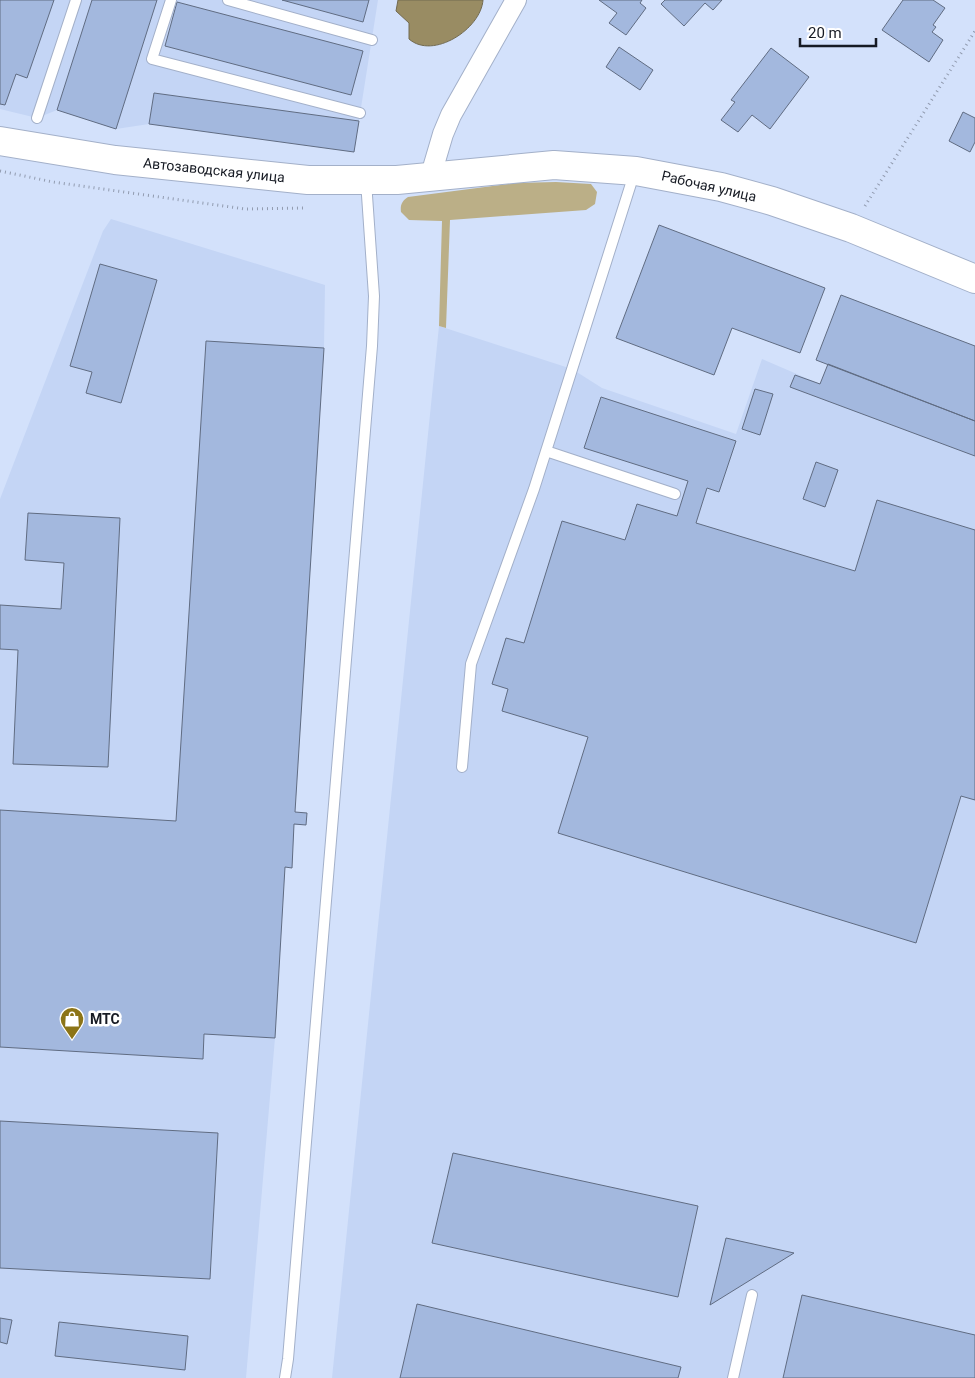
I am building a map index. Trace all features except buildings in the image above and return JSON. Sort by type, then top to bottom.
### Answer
[{"type":"street","points":[[430,178],[443,134],[451,116],[516,0]]},
{"type":"street","name":"Автозаводская улица","points":[[0,141],[134,162],[308,180],[366,181],[430,178]]},
{"type":"street","name":"Рабочая улица","points":[[430,178],[554,165],[636,170],[721,187],[851,228],[975,278]]},
{"type":"lane","points":[[37,118],[76,0]]},
{"type":"lane","points":[[171,0],[152,60],[360,113]]},
{"type":"lane","points":[[228,0],[372,40]]},
{"type":"lane","points":[[462,767],[471,664],[546,451],[636,170]]},
{"type":"lane","points":[[285,1378],[372,346],[374,296],[366,181]]},
{"type":"lane","points":[[546,451],[675,494]]},
{"type":"lane","points":[[733,1378],[752,1295]]},
{"type":"path","points":[[851,228],[975,31]]},
{"type":"path","points":[[0,171],[53,182],[245,209],[311,208]]},
{"type":"shaded area","points":[[0,0],[378,0],[354,152],[149,124],[116,129],[57,110],[37,118],[0,109]]},
{"type":"shaded area","points":[[398,0],[483,0],[480,11],[465,31],[442,44],[430,46],[419,45],[409,39],[409,23],[396,11]]},
{"type":"shaded area","points":[[556,182],[591,184],[597,192],[595,204],[586,210],[450,220],[446,328],[439,326],[442,221],[409,220],[401,212],[403,202],[408,197],[516,183]]},
{"type":"shaded area","points":[[111,219],[325,285],[324,348],[295,812],[307,813],[306,825],[294,825],[292,868],[285,868],[275,1038],[246,1378],[0,1378],[0,499],[103,231]]},
{"type":"shaded area","points":[[439,326],[572,369],[602,388],[736,434],[762,359],[820,384],[975,421],[975,1378],[332,1378]]},
{"type":"place","name":"МТС","points":[[72,1040]]}]
